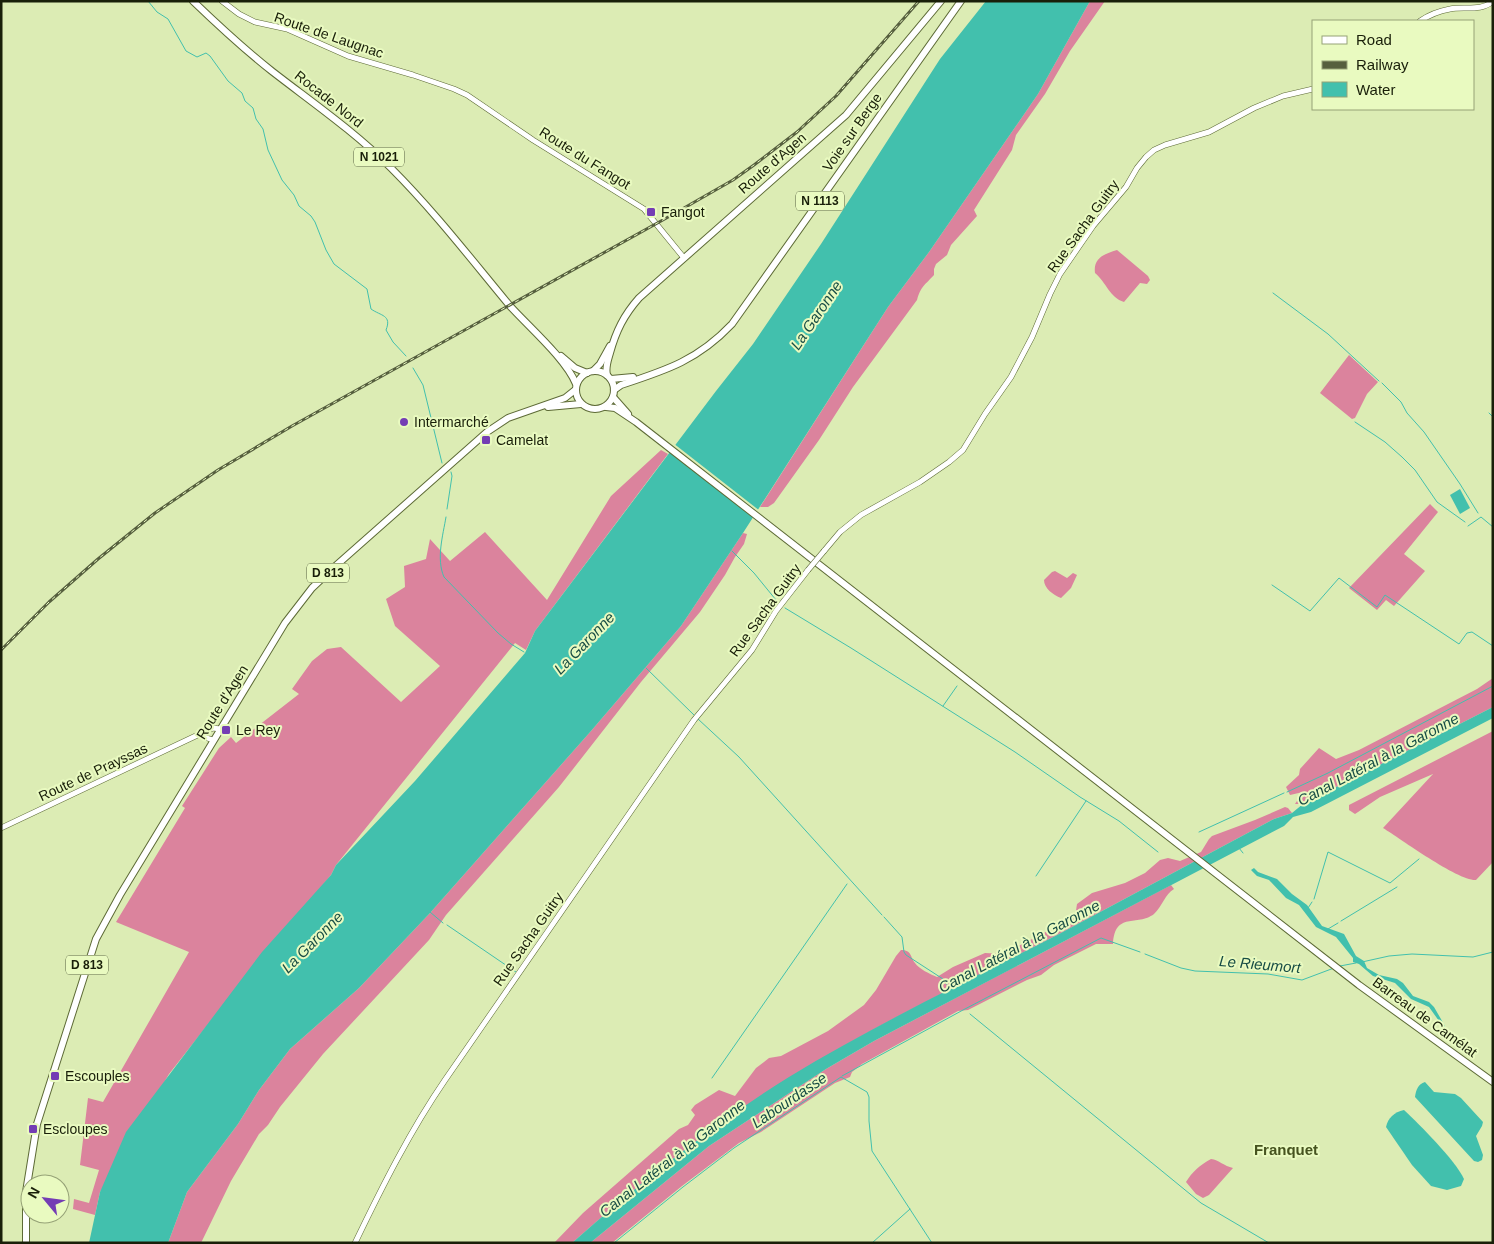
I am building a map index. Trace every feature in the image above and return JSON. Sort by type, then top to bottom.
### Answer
[{"type":"main road","name":"Rocade Nord","points":[[193,1],[237,42],[336,120],[390,168],[432,211],[505,300],[540,338]]},
{"type":"main road","name":"Route d'Agen","points":[[590,372],[600,364],[623,318],[635,302],[846,115],[941,1]]},
{"type":"main road","name":"Voie sur Berge","points":[[654,374],[677,366],[699,353],[714,342],[732,324],[961,1]]},
{"type":"main road","name":"Route d'Agen","points":[[609,377],[607,366],[615,336]]},
{"type":"main road","name":"N 1021","points":[[540,338],[575,368],[590,372]]},
{"type":"main road","name":"N 1021","points":[[540,338],[568,370],[576,387]]},
{"type":"main road","points":[[606,406],[613,397],[614,390],[609,377],[601,372],[590,372],[580,377],[576,387],[576,396],[581,404],[588,409],[594,410],[606,406],[615,408],[638,423]]},
{"type":"main road","name":"N 1113","points":[[609,377],[624,379],[654,374]]},
{"type":"main road","name":"N 1113","points":[[614,390],[621,385],[654,374]]},
{"type":"main road","name":"Route d'Agen","points":[[26,1243],[26,1192],[37,1124],[96,939],[116,902],[285,623],[312,588],[487,432],[503,420],[565,398],[576,387]]},
{"type":"main road","points":[[613,397],[638,423]]},
{"type":"main road","name":"Route d'Agen","points":[[522,412],[554,406],[581,404]]},
{"type":"main road","name":"Barreau de Camélat","points":[[638,423],[1343,973],[1493,1082]]},
{"type":"street","name":"Route de Laugnac","points":[[222,1],[239,14],[255,22],[287,30],[348,56],[461,92]]},
{"type":"street","points":[[1422,20],[1434,13],[1449,9],[1462,7],[1481,8],[1493,2]]},
{"type":"street","name":"Rue Sacha Guitry","points":[[355,1243],[372,1207],[429,1102],[694,720],[752,650],[776,610],[840,532],[861,515],[920,482],[963,450],[1011,377],[1032,337],[1060,274],[1093,226],[1126,187],[1146,157],[1154,150],[1166,144],[1210,132],[1254,108],[1283,96],[1312,89]]},
{"type":"street","name":"Route du Fangot","points":[[461,92],[644,209],[684,258]]},
{"type":"street","points":[[213,740],[204,734],[212,728],[220,729]]},
{"type":"street","name":"Route de Prayssas","points":[[1,828],[195,736],[204,734]]},
{"type":"shaded area","points":[[1090,1],[1105,1],[1016,135],[1012,150],[974,210],[977,216],[951,245],[947,255],[936,264],[934,275],[922,289],[917,300],[853,387],[819,440],[774,503],[768,507],[760,507],[888,307],[929,252],[1038,94]]},
{"type":"shaded area","points":[[1117,250],[1148,276],[1150,280],[1147,284],[1140,283],[1124,302],[1115,297],[1095,273],[1096,264],[1100,257]]},
{"type":"shaded area","points":[[1349,355],[1378,382],[1367,394],[1355,418],[1352,419],[1320,393]]},
{"type":"shaded area","points":[[661,450],[668,454],[535,631],[526,650],[515,643],[336,865],[331,875],[169,1074],[100,1192],[95,1215],[73,1209],[74,1199],[89,1203],[99,1170],[80,1165],[88,1098],[103,1102],[189,952],[116,922],[185,808],[182,806],[219,748],[231,737],[236,743],[299,694],[292,689],[312,661],[327,649],[341,647],[401,702],[440,666],[395,626],[386,599],[405,587],[404,566],[426,559],[430,539],[450,561],[485,532],[547,600],[611,496]]},
{"type":"shaded area","points":[[1430,504],[1438,512],[1404,554],[1425,571],[1394,606],[1386,600],[1377,610],[1349,588]]},
{"type":"shaded area","points":[[743,533],[747,534],[744,544],[700,612],[641,682],[559,787],[446,915],[429,940],[323,1054],[259,1134],[231,1181],[201,1243],[168,1243],[187,1192],[238,1124],[259,1090],[290,1049],[359,988],[430,913],[591,731],[681,626]]},
{"type":"shaded area","points":[[1055,571],[1067,578],[1073,573],[1077,575],[1071,588],[1061,598],[1050,591],[1044,583],[1044,580]]},
{"type":"shaded area","points":[[1493,678],[1493,707],[1303,804],[1295,804],[1303,792],[1290,795],[1286,787],[1299,775],[1300,769],[1319,748],[1336,759],[1359,750],[1477,689]]},
{"type":"shaded area","points":[[1493,731],[1493,862],[1476,880],[1468,879],[1443,867],[1383,828],[1433,774],[1380,797],[1355,814],[1349,810],[1349,805]]},
{"type":"shaded area","points":[[1285,807],[1292,813],[1274,819],[1059,934],[907,1012],[794,1075],[734,1114],[686,1149],[572,1243],[554,1243],[583,1213],[679,1129],[688,1125],[695,1115],[691,1110],[695,1105],[719,1090],[735,1096],[756,1068],[769,1058],[781,1056],[828,1031],[864,1005],[876,990],[901,950],[907,951],[919,967],[937,977],[953,967],[985,953],[1003,954],[1075,917],[1077,904],[1092,893],[1125,883],[1145,873],[1160,860],[1168,858],[1180,861],[1201,852],[1212,836]]},
{"type":"shaded area","points":[[1171,885],[1174,889],[1168,894],[1154,914],[1141,920],[1122,923],[1118,927],[1113,944],[1096,944],[1054,965],[1041,975],[1027,980],[968,1010],[958,1011],[862,1064],[852,1072],[850,1077],[835,1083],[761,1132],[739,1143],[612,1243],[590,1243],[709,1146],[826,1069],[874,1041]]},
{"type":"shaded area","points":[[1211,1159],[1233,1168],[1209,1195],[1203,1198],[1196,1194],[1186,1182],[1197,1169]]},
{"type":"water","name":"La Garonne","points":[[986,1],[1090,1],[1038,94],[929,252],[888,307],[681,626],[430,913],[359,988],[290,1049],[259,1090],[238,1124],[187,1192],[168,1243],[89,1243],[100,1192],[126,1132],[262,952],[331,875],[336,865],[415,781],[525,653],[535,631],[753,344],[821,244],[940,59]]},
{"type":"water","points":[[1460,489],[1470,508],[1460,514],[1450,495]]},
{"type":"water","points":[[1493,707],[1493,718],[1311,812],[1293,817],[1284,826],[874,1041],[826,1069],[709,1146],[590,1243],[572,1243],[624,1198],[704,1135],[789,1077],[923,1003],[1059,934],[1274,819],[1292,813],[1303,804]]},
{"type":"water","points":[[1254,868],[1258,872],[1277,879],[1292,894],[1307,905],[1322,926],[1344,934],[1356,956],[1364,961],[1367,968],[1379,975],[1397,979],[1403,983],[1413,996],[1429,1002],[1445,1026],[1444,1028],[1429,1007],[1411,999],[1395,983],[1373,976],[1359,964],[1353,962],[1353,958],[1336,937],[1316,927],[1299,905],[1286,898],[1269,880],[1257,876],[1251,870]]},
{"type":"water","points":[[1425,1082],[1434,1092],[1455,1094],[1461,1098],[1483,1122],[1476,1136],[1483,1155],[1482,1160],[1474,1161],[1415,1097],[1418,1088]]},
{"type":"water","points":[[1404,1110],[1428,1133],[1453,1162],[1464,1179],[1461,1186],[1447,1190],[1431,1186],[1412,1165],[1386,1127],[1392,1116]]},
{"type":"pier","points":[[673,443],[760,511],[755,519],[668,450]]},
{"type":"waterway","points":[[148,1],[157,12],[168,19],[186,51],[197,57],[206,53],[210,56],[228,81],[242,93],[245,101],[253,108],[256,119],[263,129],[268,150],[282,180],[294,195],[299,206],[315,222],[326,250],[334,264],[367,289],[371,309],[387,319],[386,330],[393,342],[406,356]]},
{"type":"waterway","points":[[1273,293],[1328,334],[1379,381]]},
{"type":"waterway","points":[[413,368],[423,385],[442,463]]},
{"type":"waterway","points":[[1382,383],[1401,402],[1407,413],[1424,432],[1478,513]]},
{"type":"waterway","points":[[1489,413],[1493,417]]},
{"type":"waterway","points":[[1355,422],[1385,442],[1402,457],[1415,470],[1437,502],[1465,522]]},
{"type":"waterway","points":[[447,509],[451,472]]},
{"type":"waterway","points":[[446,517],[440,555],[444,577],[498,633],[524,652]]},
{"type":"waterway","points":[[1468,526],[1481,517],[1493,527]]},
{"type":"waterway","points":[[732,551],[754,573],[776,600]]},
{"type":"waterway","points":[[1272,585],[1310,611],[1339,578],[1377,607],[1385,595],[1459,644],[1467,633],[1472,632],[1493,646]]},
{"type":"waterway","points":[[785,608],[1015,752],[1080,797],[1119,821],[1158,852]]},
{"type":"waterway","points":[[646,668],[694,715]]},
{"type":"waterway","points":[[943,706],[957,686]]},
{"type":"waterway","name":"Canal Latéral à la Garonne","points":[[1287,792],[1328,773],[1493,686]]},
{"type":"waterway","points":[[698,719],[739,757],[882,915]]},
{"type":"waterway","points":[[1199,832],[1284,793]]},
{"type":"waterway","points":[[1036,876],[1086,801]]},
{"type":"waterway","points":[[1239,848],[1243,853]]},
{"type":"waterway","points":[[1314,899],[1328,852],[1390,883],[1419,859]]},
{"type":"waterway","points":[[712,1078],[847,884]]},
{"type":"waterway","points":[[1341,921],[1397,887]]},
{"type":"waterway","points":[[1308,908],[1312,902]]},
{"type":"waterway","points":[[430,912],[443,923]]},
{"type":"waterway","name":"Canal Latéral à la Garonne","points":[[884,917],[902,937],[906,955],[943,979]]},
{"type":"waterway","points":[[1328,929],[1338,923]]},
{"type":"waterway","points":[[447,925],[516,972]]},
{"type":"waterway","name":"Le Rieumort","points":[[842,1076],[1101,938],[1140,952]]},
{"type":"waterway","name":"Le Rieumort","points":[[1362,962],[1389,956],[1412,954],[1473,957],[1493,952]]},
{"type":"waterway","name":"Le Rieumort","points":[[1145,954],[1181,968],[1195,971],[1268,974],[1302,980],[1334,968]]},
{"type":"waterway","name":"Le Rieumort","points":[[1340,966],[1356,963]]},
{"type":"waterway","name":"Canal Latéral à la Garonne","points":[[945,982],[951,990]]},
{"type":"waterway","points":[[970,1014],[1201,1203],[1269,1243]]},
{"type":"waterway","name":"Labourdasse","points":[[614,1243],[734,1148],[841,1077],[867,1092],[869,1097],[872,1151],[932,1243]]},
{"type":"waterway","points":[[872,1243],[910,1209]]},
{"type":"railway","points":[[1,650],[49,602],[98,559],[155,513],[218,470],[292,426],[733,180],[797,132],[836,96],[919,1]]},
{"type":"place","name":"Fangot","points":[[651,212]]},
{"type":"place","name":"Intermarché","points":[[404,422]]},
{"type":"place","name":"Camelat","points":[[486,440]]},
{"type":"place","name":"Le Rey","points":[[226,730]]},
{"type":"place","name":"Escouples","points":[[55,1076]]},
{"type":"place","name":"Escloupes","points":[[33,1129]]},
{"type":"district","name":"Franquet","points":[[1286,1149]]}]
